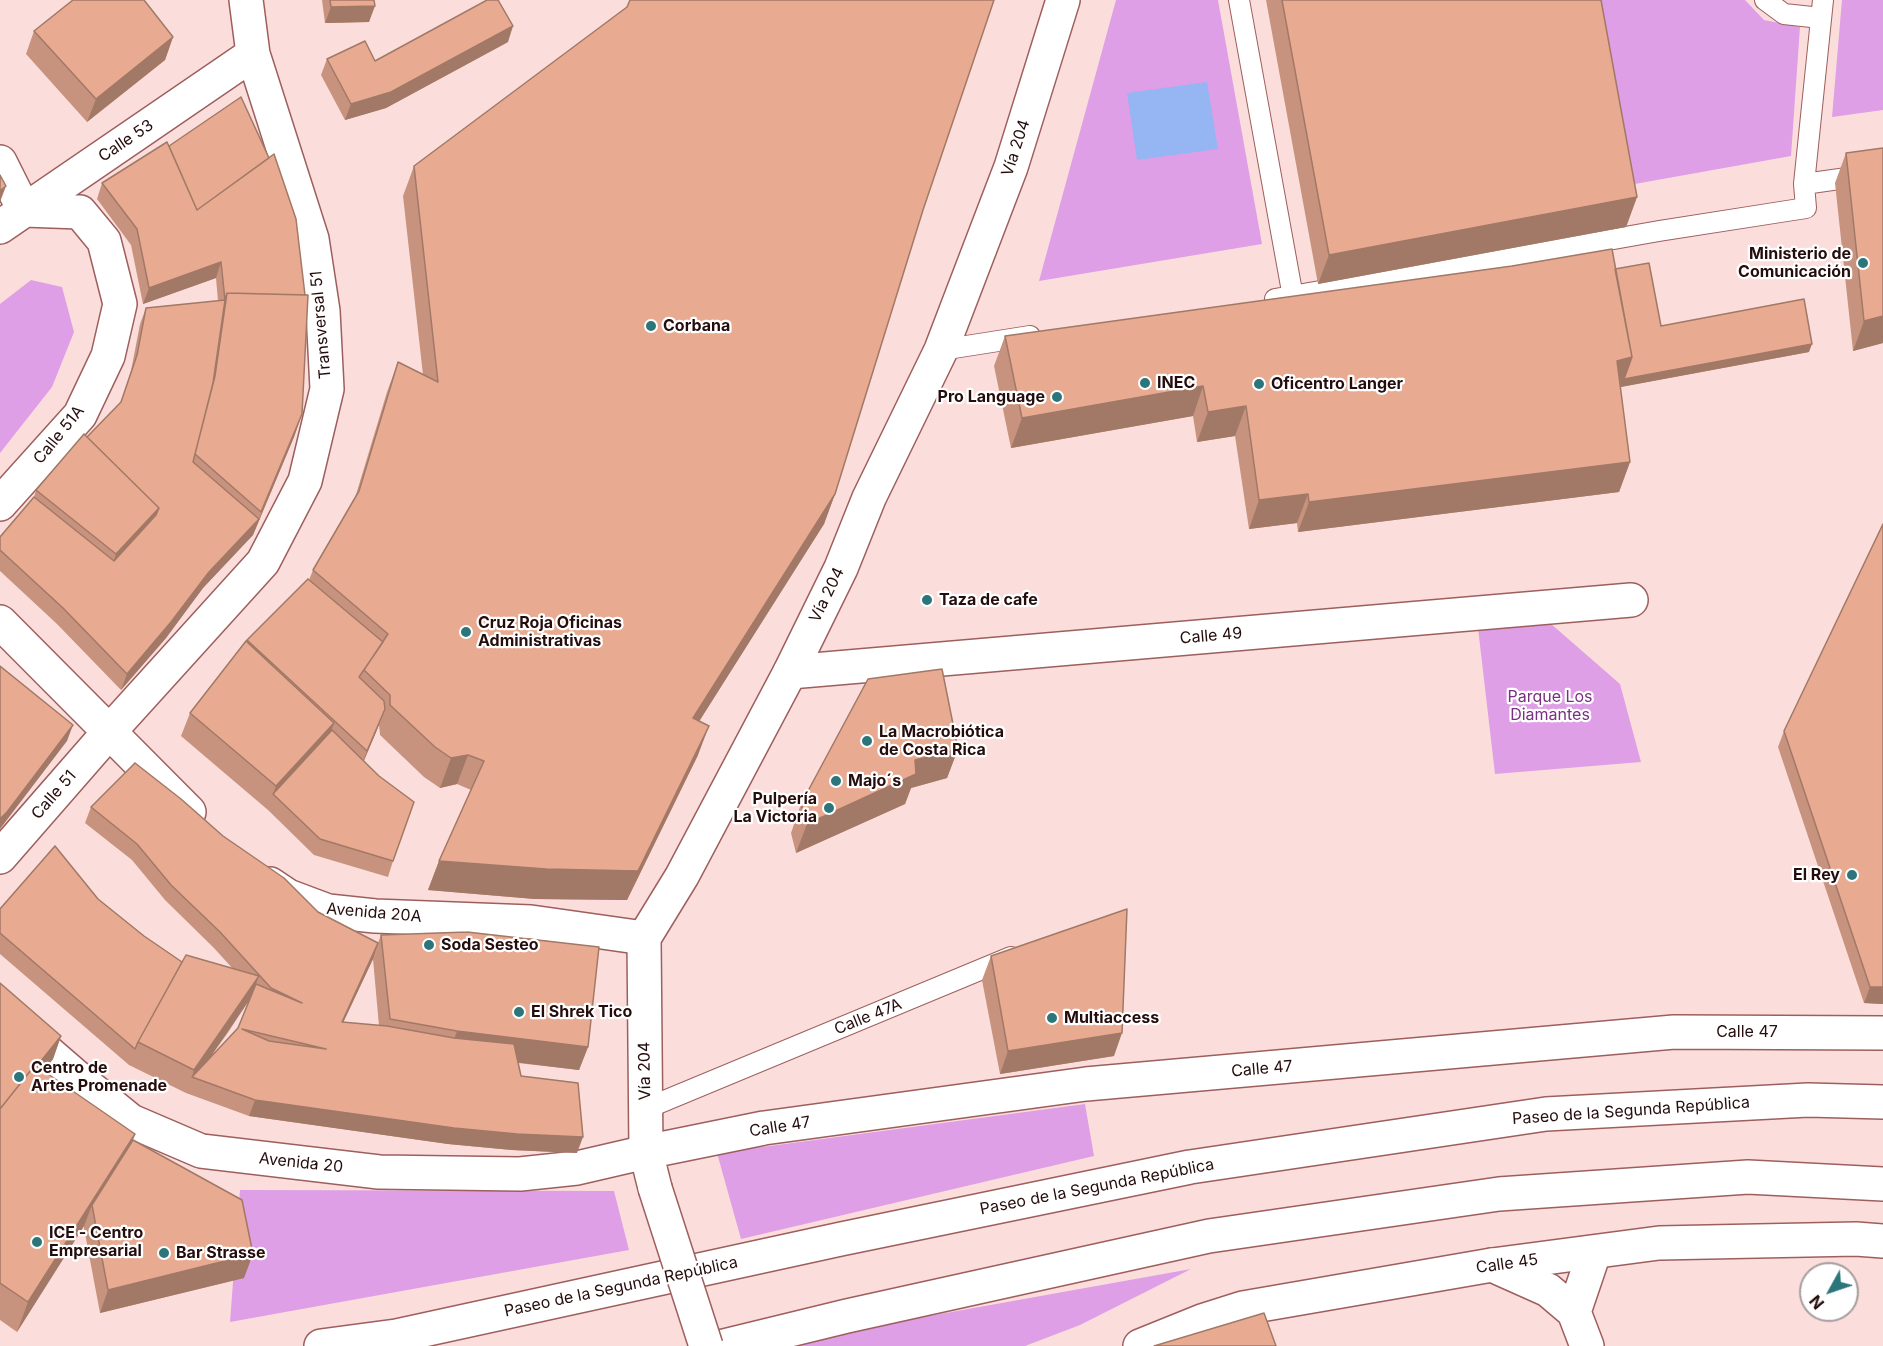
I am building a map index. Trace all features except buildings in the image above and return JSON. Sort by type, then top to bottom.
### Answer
[{"type":"main road","name":"Transversal 51","points":[[109,732],[263,562],[305,482],[327,388],[323,311],[312,238],[252,54],[246,0]]},
{"type":"main road","name":"Vía 204","points":[[706,1346],[655,1188],[646,1152],[644,938],[682,876],[790,672],[841,568],[869,498],[941,350],[1011,167],[1063,0]]},
{"type":"main road","name":"Calle 53","points":[[12,219],[252,54]]},
{"type":"main road","points":[[0,162],[12,219]]},
{"type":"main road","name":"Calle 51A","points":[[0,504],[80,415],[108,356],[120,304],[104,241],[80,212],[12,219]]},
{"type":"main road","name":"Calle 49","points":[[790,672],[1631,600]]},
{"type":"main road","points":[[0,621],[214,836]]},
{"type":"main road","name":"Calle 51","points":[[0,858],[109,732]]},
{"type":"main road","name":"Avenida 20A","points":[[249,869],[288,896],[328,911],[375,916],[531,922],[644,938]]},
{"type":"main road","name":"Avenida 20","points":[[0,1011],[131,1121],[201,1151],[379,1172],[520,1174],[577,1168],[646,1152]]},
{"type":"main road","name":"Calle 47","points":[[646,1152],[764,1128],[1086,1084],[1674,1032],[1883,1033]]},
{"type":"main road","name":"Paseo de la Segunda República","points":[[321,1346],[396,1336],[841,1239],[1190,1167],[1546,1113],[1808,1100],[1883,1102]]},
{"type":"main road","points":[[724,1346],[847,1316],[1209,1236],[1499,1194],[1748,1177],[1883,1184]]},
{"type":"main road","name":"Calle 45","points":[[1140,1346],[1202,1321],[1243,1308],[1492,1265],[1659,1243],[1856,1239],[1883,1241]]},
{"type":"main road","points":[[1574,1312],[1594,1253]]},
{"type":"main road","points":[[1492,1265],[1548,1290],[1574,1312],[1587,1346]]},
{"type":"lane","points":[[1239,0],[1293,297]]},
{"type":"lane","points":[[1259,302],[1659,231],[1806,208],[1804,184],[1822,9],[1784,14],[1765,0]]},
{"type":"lane","points":[[1804,184],[1883,173]]},
{"type":"lane","points":[[941,350],[1053,333]]},
{"type":"lane","name":"Calle 47A","points":[[645,1109],[1025,952]]},
{"type":"green space","points":[[1116,0],[1218,0],[1262,244],[1039,281]]},
{"type":"green space","points":[[1585,0],[1745,0],[1764,20],[1800,27],[1791,156],[1618,187]]},
{"type":"green space","points":[[1842,0],[1883,0],[1883,110],[1832,117]]},
{"type":"green space","points":[[31,280],[62,287],[74,332],[52,387],[0,453],[0,304]]},
{"type":"green space","name":"Parque Los Diamantes","points":[[1550,623],[1620,684],[1641,762],[1495,774],[1478,628]]},
{"type":"green space","points":[[1085,1104],[1094,1156],[741,1239],[717,1153]]},
{"type":"green space","points":[[240,1190],[614,1191],[629,1250],[230,1322]]},
{"type":"green space","points":[[1191,1269],[1080,1325],[1025,1346],[762,1346]]},
{"type":"water","points":[[1207,82],[1218,149],[1137,160],[1127,93]]},
{"type":"place","name":"Ministerio de Comunicación","points":[[1863,263]]},
{"type":"place","name":"Corbana","points":[[651,326]]},
{"type":"place","name":"INEC","points":[[1145,383]]},
{"type":"place","name":"Oficentro Langer","points":[[1259,384]]},
{"type":"place","name":"Pro Language","points":[[1057,397]]},
{"type":"place","name":"Taza de cafe","points":[[927,600]]},
{"type":"place","name":"Cruz Roja Oficinas Administrativas","points":[[466,632]]},
{"type":"place","name":"La Macrobiótica de Costa Rica","points":[[867,741]]},
{"type":"place","name":"Majo´s","points":[[836,781]]},
{"type":"place","name":"Pulpería La Victoria","points":[[829,808]]},
{"type":"place","name":"El Rey","points":[[1852,875]]},
{"type":"place","name":"Soda Sesteo","points":[[429,945]]},
{"type":"place","name":"El Shrek Tico","points":[[519,1012]]},
{"type":"place","name":"Multiaccess","points":[[1052,1018]]},
{"type":"place","name":"Centro de Artes Promenade","points":[[19,1077]]},
{"type":"place","name":"ICE - Centro Empresarial","points":[[37,1242]]},
{"type":"place","name":"Bar Strasse","points":[[164,1253]]}]
